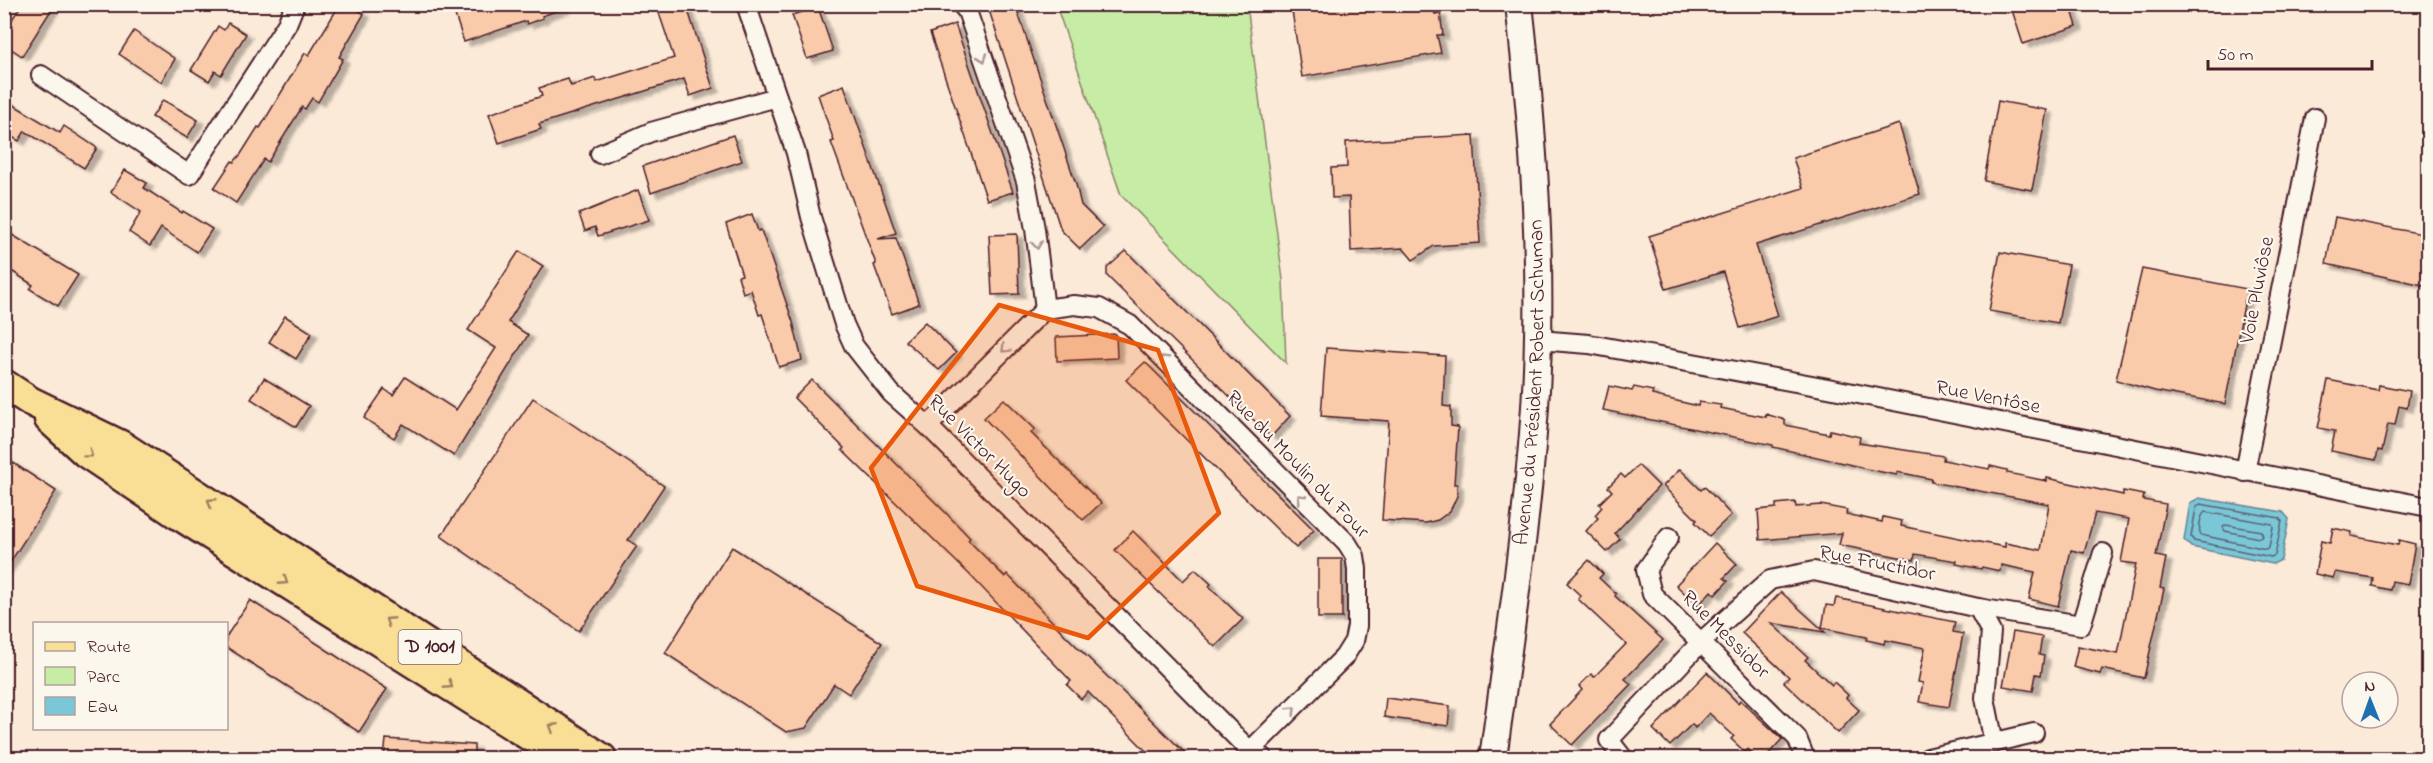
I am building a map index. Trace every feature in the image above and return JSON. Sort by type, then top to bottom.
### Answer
[{"type":"main road","name":"D 1001","points":[[4,384],[30,401],[107,437],[131,451],[602,759]]},
{"type":"main road","name":"D 1001","points":[[30,401],[95,459],[348,623],[377,638],[564,759]]},
{"type":"street","points":[[41,75],[189,175],[287,24],[295,4]]},
{"type":"street","name":"Rue Victor Hugo","points":[[746,4],[796,153],[810,217],[844,324],[854,346],[891,393],[928,426],[1257,755]]},
{"type":"street","points":[[928,426],[1045,309],[1035,229],[1026,181],[967,11],[961,4]]},
{"type":"street","name":"Avenue du Président Robert Schuman","points":[[1493,759],[1525,509],[1535,406],[1538,340],[1538,249],[1534,163],[1519,4]]},
{"type":"street","points":[[600,154],[651,132],[777,97]]},
{"type":"street","name":"Voie Pluviôse","points":[[2245,472],[2315,118]]},
{"type":"street","name":"Rue du Moulin du Four","points":[[1045,309],[1074,305],[1099,308],[1130,325],[1347,543],[1355,556],[1357,626],[1354,641],[1344,657],[1257,755]]},
{"type":"street","name":"Rue Ventôse","points":[[1538,340],[1589,344],[1828,388],[2428,507]]},
{"type":"street","name":"Rue Messidor","points":[[1669,537],[1646,570],[1652,594],[1797,738],[1805,759]]},
{"type":"street","name":"Rue Fructidor","points":[[1623,759],[1609,740],[1701,642],[1770,580],[1814,571],[1978,608],[2081,625],[2103,553]]},
{"type":"street","points":[[1978,608],[1991,632],[1985,698],[1994,742]]},
{"type":"street","points":[[1928,759],[2034,733]]},
{"type":"highlighted area","points":[[999,305],[1158,350],[1219,513],[1088,638],[917,586],[871,468]]},
{"type":"green space","points":[[1056,5],[1247,5],[1283,280],[1286,363],[1121,195]]},
{"type":"water","points":[[2199,498],[2283,512],[2289,519],[2281,560],[2273,564],[2191,547],[2184,540],[2190,503]]},
{"type":"building","points":[[22,4],[55,4],[22,56],[4,44],[4,32]]},
{"type":"building","points":[[340,4],[349,4],[364,14],[339,57],[343,59],[318,102],[312,98],[305,109],[302,107],[268,162],[264,159],[236,203],[214,188],[232,161],[234,162],[241,154],[258,127],[260,128],[305,53],[309,55]]},
{"type":"building","points":[[485,4],[565,4],[565,8],[527,24],[526,21],[464,42],[455,15]]},
{"type":"building","points":[[656,4],[686,4],[713,88],[690,96],[684,79],[539,124],[541,129],[499,143],[489,114],[542,96],[539,88],[568,79],[571,86],[595,78],[596,82],[674,58]]},
{"type":"building","points":[[987,4],[1015,4],[1076,184],[1081,205],[1103,227],[1080,249],[1061,230]]},
{"type":"building","points":[[1291,4],[1433,4],[1435,14],[1440,13],[1443,35],[1437,35],[1441,53],[1302,77]]},
{"type":"building","points":[[2010,4],[2070,4],[2077,26],[2023,44]]},
{"type":"building","points":[[818,7],[833,51],[807,59],[792,15]]},
{"type":"building","points":[[228,23],[246,34],[221,75],[215,71],[209,81],[191,70],[218,26],[224,30]]},
{"type":"building","points":[[955,24],[1013,192],[987,200],[930,33]]},
{"type":"building","points":[[134,31],[175,59],[161,82],[119,54]]},
{"type":"building","points":[[844,85],[896,233],[878,239],[896,238],[919,304],[892,314],[831,142],[834,141],[818,95]]},
{"type":"building","points":[[4,99],[60,133],[64,126],[97,148],[84,168],[25,131],[19,141],[4,132]]},
{"type":"building","points":[[163,100],[198,120],[187,138],[152,117]]},
{"type":"building","points":[[1998,101],[2047,110],[2032,190],[1984,181]]},
{"type":"building","points":[[1899,124],[1920,194],[1756,245],[1778,316],[1740,328],[1723,272],[1666,289],[1649,236],[1803,188],[1793,158]]},
{"type":"building","points":[[733,135],[742,161],[651,193],[643,166]]},
{"type":"building","points":[[1474,135],[1480,243],[1434,246],[1413,260],[1403,248],[1351,251],[1349,197],[1332,198],[1331,168],[1347,167],[1346,142]]},
{"type":"building","points":[[125,170],[147,183],[144,188],[212,229],[197,252],[161,228],[150,246],[129,232],[141,212],[111,192]]},
{"type":"building","points":[[638,190],[649,220],[598,236],[595,227],[585,231],[579,214]]},
{"type":"building","points":[[752,214],[758,231],[761,230],[793,322],[802,360],[779,367],[762,314],[759,315],[751,290],[743,293],[738,276],[742,275],[726,224]]},
{"type":"building","points":[[2335,217],[2428,235],[2428,286],[2326,264]]},
{"type":"building","points":[[4,230],[78,275],[58,306],[30,289],[33,285],[4,266]]},
{"type":"building","points":[[1017,234],[1019,294],[992,295],[989,235]]},
{"type":"building","points":[[519,251],[543,266],[508,322],[528,335],[454,456],[403,424],[394,438],[364,418],[384,389],[393,395],[405,377],[456,410],[496,348],[468,330]]},
{"type":"building","points":[[1126,251],[1290,416],[1271,437],[1107,276],[1107,268]]},
{"type":"building","points":[[2000,252],[2069,265],[2058,323],[1989,311]]},
{"type":"building","points":[[2142,269],[2247,289],[2225,404],[2155,391],[2116,380]]},
{"type":"building","points":[[285,316],[312,333],[296,359],[269,342]]},
{"type":"building","points":[[925,322],[956,353],[939,370],[905,341]]},
{"type":"building","points":[[1116,334],[1117,358],[1057,361],[1056,337]]},
{"type":"building","points":[[1326,348],[1445,356],[1443,406],[1451,407],[1451,426],[1458,427],[1454,484],[1457,484],[1457,496],[1450,511],[1438,520],[1426,523],[1382,520],[1389,421],[1321,416]]},
{"type":"building","points":[[1145,362],[1314,530],[1296,548],[1126,380]]},
{"type":"building","points":[[264,378],[309,406],[296,427],[251,399]]},
{"type":"building","points":[[812,380],[943,510],[970,538],[968,540],[1005,577],[1007,574],[1065,635],[1191,759],[1154,759],[1088,692],[1081,699],[1067,685],[1071,681],[970,575],[842,450],[844,448],[794,398]]},
{"type":"building","points":[[2328,380],[2378,390],[2379,385],[2410,391],[2407,408],[2399,406],[2395,425],[2388,424],[2382,451],[2378,450],[2376,460],[2331,451],[2335,431],[2318,428]]},
{"type":"building","points":[[1609,386],[1632,391],[1634,387],[1653,391],[1652,395],[1698,406],[1699,402],[1721,405],[1720,408],[1766,417],[1766,414],[1785,420],[1785,425],[1829,434],[1830,430],[1860,437],[1859,443],[1944,456],[1943,460],[1989,469],[1990,466],[2007,470],[2007,473],[2047,481],[2047,478],[2123,495],[2123,491],[2144,495],[2143,500],[2166,504],[2156,556],[2166,558],[2160,588],[2164,589],[2144,678],[2102,669],[2100,674],[2073,667],[2078,646],[2118,654],[2136,564],[2121,562],[2129,519],[2095,513],[2084,553],[2071,550],[2058,606],[2029,599],[2035,572],[2001,565],[2000,571],[1982,567],[1981,569],[1956,564],[1957,561],[1915,554],[1914,560],[1839,545],[1842,533],[1760,540],[1758,510],[1776,508],[1776,504],[1795,502],[1796,507],[1821,505],[1847,510],[1846,514],[1882,522],[1883,517],[1902,521],[1901,526],[1974,541],[2005,547],[2005,543],[2041,550],[2049,504],[1931,482],[1932,479],[1897,472],[1897,475],[1861,468],[1773,447],[1773,445],[1603,410]]},
{"type":"building","points":[[533,398],[664,486],[628,540],[637,546],[579,631],[441,536]]},
{"type":"building","points":[[1004,399],[1035,429],[1031,433],[1101,503],[1083,520],[984,418]]},
{"type":"building","points":[[4,457],[56,491],[4,572]]},
{"type":"building","points":[[1638,465],[1659,486],[1615,533],[1620,539],[1607,552],[1586,531],[1598,518],[1595,515],[1602,507],[1599,504],[1612,491],[1608,487],[1621,474],[1625,478]]},
{"type":"building","points":[[1680,469],[1701,490],[1705,487],[1731,515],[1709,536],[1695,522],[1697,520],[1663,486]]},
{"type":"building","points":[[2333,528],[2352,532],[2351,536],[2398,545],[2399,540],[2415,544],[2408,584],[2392,581],[2390,590],[2372,586],[2373,578],[2335,572],[2333,578],[2315,574],[2321,541],[2330,543]]},
{"type":"building","points":[[1133,531],[1183,581],[1195,569],[1243,619],[1215,647],[1115,550]]},
{"type":"building","points":[[1715,543],[1737,564],[1724,578],[1728,581],[1715,595],[1711,591],[1698,606],[1676,585]]},
{"type":"building","points":[[732,547],[882,643],[849,694],[834,684],[806,728],[786,732],[665,653]]},
{"type":"building","points":[[1318,559],[1342,559],[1342,618],[1318,618]]},
{"type":"building","points":[[1589,560],[1603,574],[1599,578],[1616,594],[1615,596],[1663,640],[1625,679],[1631,684],[1572,745],[1550,724],[1582,690],[1579,686],[1591,674],[1594,677],[1626,644],[1578,599],[1581,596],[1567,583]]},
{"type":"building","points":[[1781,592],[1825,632],[1771,623],[1808,657],[1805,660],[1832,685],[1834,682],[1848,695],[1846,698],[1859,710],[1838,733],[1784,682],[1789,677],[1742,633]]},
{"type":"building","points":[[1836,598],[1955,622],[1953,632],[1963,634],[1949,707],[1919,702],[1923,683],[1918,682],[1925,648],[1885,640],[1884,644],[1866,640],[1867,637],[1822,628],[1826,605],[1834,606]]},
{"type":"building","points":[[250,600],[387,689],[359,732],[228,648],[228,634]]},
{"type":"building","points":[[2013,632],[2042,637],[2039,655],[2044,656],[2041,675],[2036,674],[2033,691],[2003,686]]},
{"type":"building","points":[[1707,672],[1738,703],[1740,700],[1782,739],[1764,759],[1759,759],[1748,749],[1745,752],[1731,739],[1734,736],[1709,713],[1695,728],[1692,724],[1670,746],[1653,729]]},
{"type":"building","points":[[1386,698],[1450,706],[1448,726],[1384,717]]},
{"type":"building","points":[[386,739],[474,745],[474,759],[384,759]]}]
